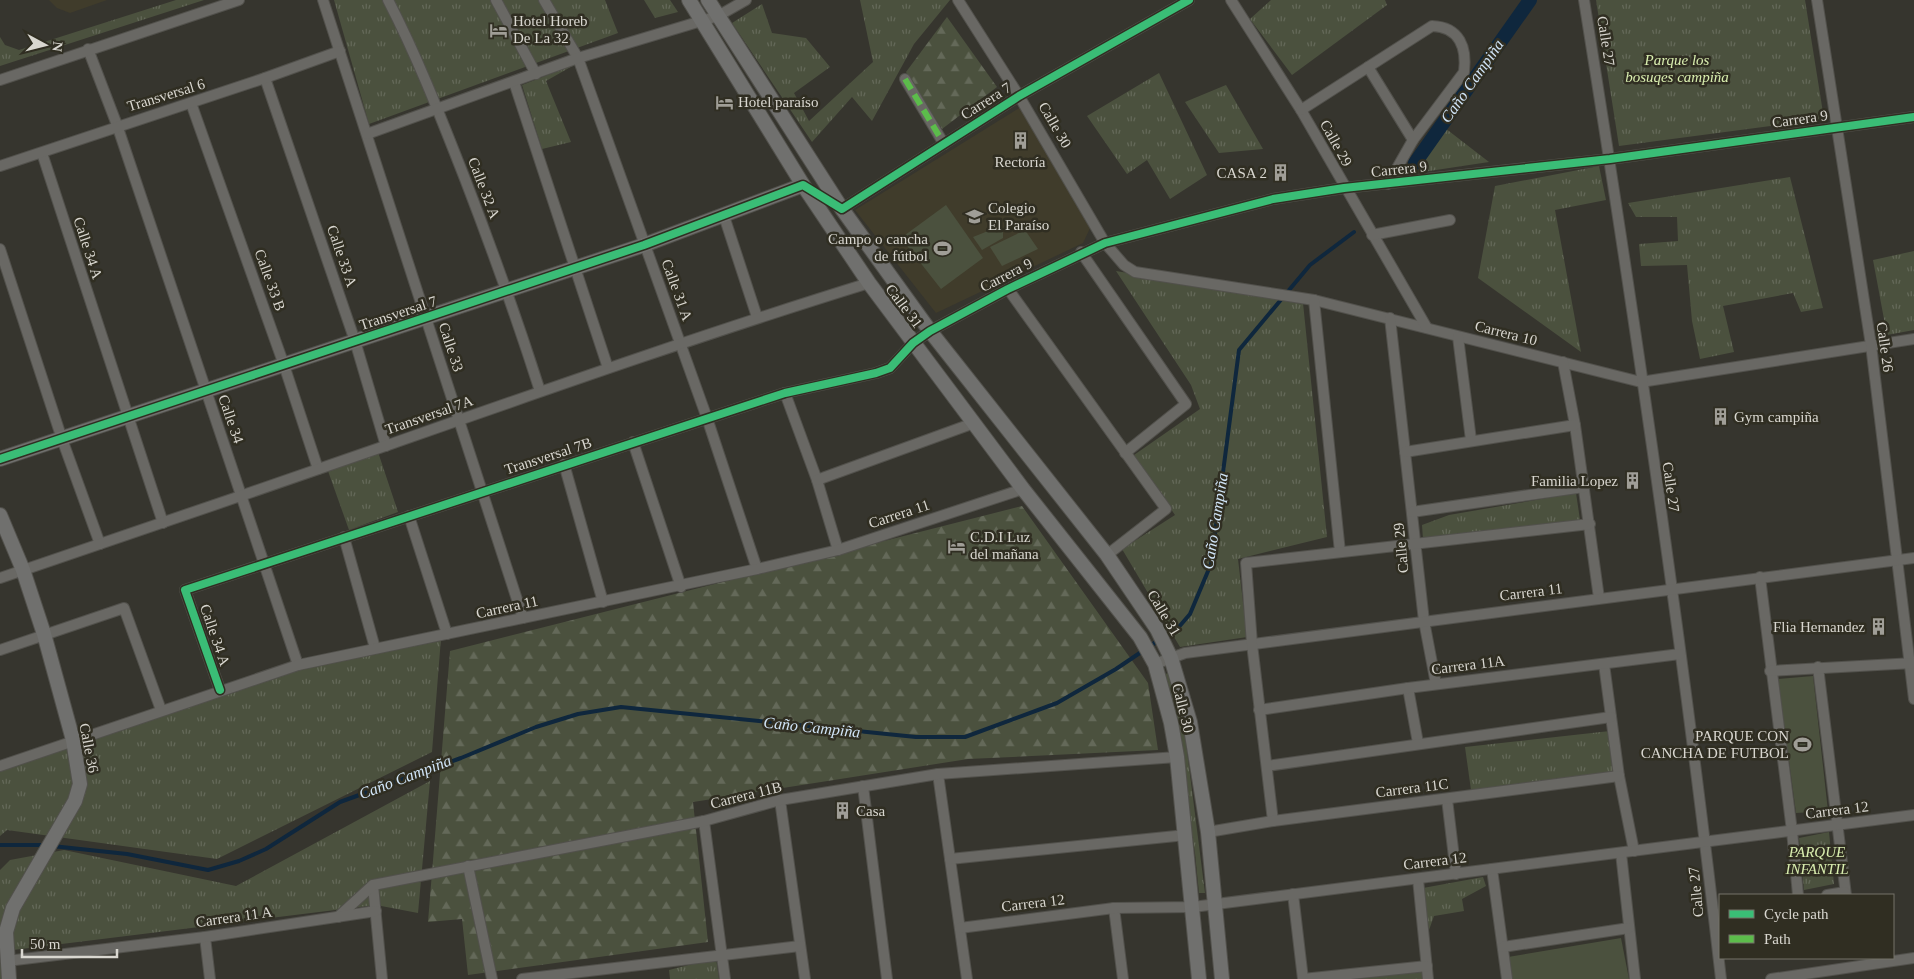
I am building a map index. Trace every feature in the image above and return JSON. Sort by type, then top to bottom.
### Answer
[{"type":"main road","name":"Calle 31","points":[[689,0],[803,185],[869,283],[1023,489]]},
{"type":"main road","name":"Calle 31","points":[[708,0],[842,209],[930,330],[1107,556],[1156,629],[1171,658]]},
{"type":"main road","points":[[803,185],[842,209]]},
{"type":"main road","name":"Transversal 7","points":[[0,459],[644,245],[803,185]]},
{"type":"main road","name":"Calle 30","points":[[1023,489],[1140,637],[1155,664],[1171,723],[1177,757],[1199,979]]},
{"type":"main road","name":"Calle 36","points":[[0,515],[24,570],[44,634],[73,740],[80,784],[75,800],[13,908],[6,932],[9,979]]},
{"type":"main road","name":"Calle 30","points":[[1171,658],[1190,722],[1208,832],[1222,979]]},
{"type":"street","points":[[0,80],[239,0]]},
{"type":"street","name":"Calle 33","points":[[323,0],[523,618]]},
{"type":"street","name":"Calle 32 A","points":[[388,0],[410,43],[438,109],[508,291],[540,390]]},
{"type":"street","points":[[496,0],[536,74]]},
{"type":"street","name":"Calle 31 A","points":[[544,0],[578,58],[707,418],[757,569]]},
{"type":"street","points":[[367,134],[578,58],[718,16],[746,0]]},
{"type":"street","name":"Calle 30","points":[[958,0],[1019,96],[1104,242]]},
{"type":"street","name":"Carrera 7","points":[[842,209],[1019,96],[1189,0]]},
{"type":"street","name":"Calle 29","points":[[1231,0],[1301,110],[1344,188],[1427,328]]},
{"type":"street","name":"Calle 27","points":[[1584,0],[1610,159],[1717,913],[1719,946]]},
{"type":"street","name":"Calle 26","points":[[1817,0],[1871,345],[1896,559],[1912,663],[1914,699]]},
{"type":"street","points":[[1301,110],[1432,26],[1446,27],[1459,37],[1466,59],[1464,72],[1413,140],[1388,184]]},
{"type":"street","name":"Calle 34","points":[[88,49],[117,125],[298,665]]},
{"type":"street","name":"Transversal 6","points":[[0,166],[42,153],[117,125],[265,78],[340,51]]},
{"type":"street","points":[[1368,67],[1413,140]]},
{"type":"street","name":"Calle 33 A","points":[[265,78],[355,341],[386,446]]},
{"type":"street","points":[[905,79],[944,144]]},
{"type":"street","points":[[514,82],[608,368]]},
{"type":"street","name":"Calle 33 B","points":[[191,103],[284,365],[318,469]]},
{"type":"street","name":"Carrera 9","points":[[914,343],[930,330],[1104,242],[1273,199],[1344,188],[1610,159],[1914,117]]},
{"type":"street","name":"Calle 34 A","points":[[42,153],[163,522]]},
{"type":"street","points":[[724,216],[757,318]]},
{"type":"street","points":[[1372,235],[1450,220]]},
{"type":"street","name":"Carrera 10","points":[[1104,242],[1124,265],[1136,272],[1280,293],[1314,300],[1641,382],[1871,345],[1914,340]]},
{"type":"street","points":[[0,249],[62,439],[100,544]]},
{"type":"street","points":[[1081,252],[1186,404],[1125,453]]},
{"type":"street","name":"Transversal 7A","points":[[0,578],[386,446],[540,390],[869,283]]},
{"type":"street","points":[[1008,289],[1166,509],[1107,556]]},
{"type":"street","points":[[1314,300],[1340,552]]},
{"type":"street","name":"Calle 29","points":[[1390,318],[1424,621],[1436,684]]},
{"type":"street","points":[[1458,337],[1471,440]]},
{"type":"street","name":"Transversal 7B","points":[[185,590],[785,392],[876,373],[890,368],[914,343]]},
{"type":"street","points":[[1563,362],[1575,425],[1600,598]]},
{"type":"street","points":[[785,392],[838,550]]},
{"type":"street","points":[[816,480],[974,423]]},
{"type":"street","points":[[1405,452],[1575,425]]},
{"type":"street","points":[[633,442],[681,587]]},
{"type":"street","points":[[564,464],[603,602]]},
{"type":"street","points":[[1412,512],[1584,487]]},
{"type":"street","name":"Carrera 11","points":[[0,766],[298,665],[681,587],[838,550],[1023,489]]},
{"type":"street","points":[[409,516],[447,634]]},
{"type":"street","points":[[1273,821],[1252,644],[1246,563],[1590,524]]},
{"type":"street","points":[[344,537],[375,648]]},
{"type":"street","name":"Carrera 11","points":[[1155,664],[1185,652],[1914,558]]},
{"type":"street","points":[[1760,577],[1770,671],[1792,831],[1798,894]]},
{"type":"street","name":"Calle 34 A","points":[[185,590],[220,690]]},
{"type":"street","points":[[0,650],[124,608],[161,710]]},
{"type":"street","name":"Carrera 11A","points":[[1260,710],[1436,684],[1680,654]]},
{"type":"street","points":[[1770,671],[1912,663]]},
{"type":"street","points":[[1604,664],[1619,776],[1634,851]]},
{"type":"street","points":[[1818,667],[1846,894]]},
{"type":"street","points":[[1408,688],[1418,744]]},
{"type":"street","points":[[1267,766],[1611,716]]},
{"type":"street","name":"Carrera 11B","points":[[373,885],[704,821],[780,800],[938,774],[1177,757]]},
{"type":"street","points":[[938,774],[967,979]]},
{"type":"street","name":"Carrera 11C","points":[[1208,832],[1273,821],[1619,776]]},
{"type":"street","points":[[863,786],[888,979]]},
{"type":"street","points":[[1447,798],[1456,874]]},
{"type":"street","points":[[780,800],[804,979]]},
{"type":"street","name":"Carrera 12","points":[[960,928],[1114,908],[1193,907],[1914,815]]},
{"type":"street","points":[[704,821],[725,979]]},
{"type":"street","points":[[950,859],[1186,835]]},
{"type":"street","points":[[1621,852],[1635,979]]},
{"type":"street","points":[[468,866],[492,979]]},
{"type":"street","points":[[1492,869],[1507,979]]},
{"type":"street","points":[[1418,878],[1428,979]]},
{"type":"street","points":[[373,885],[382,979]]},
{"type":"street","points":[[338,917],[373,885]]},
{"type":"street","points":[[1293,894],[1303,979],[1427,966]]},
{"type":"street","points":[[1114,908],[1123,979]]},
{"type":"street","name":"Carrera 11 A","points":[[7,961],[205,937],[376,911]]},
{"type":"street","points":[[1503,947],[1629,928]]},
{"type":"street","points":[[205,937],[210,979]]},
{"type":"street","points":[[522,979],[722,957],[800,946]]},
{"type":"street","points":[[1771,979],[1855,962],[1914,958]]},
{"type":"street","name":"Calle 27","points":[[1720,959],[1721,979]]},
{"type":"shaded area","points":[[49,0],[107,0],[70,13],[57,8]]},
{"type":"shaded area","name":"Colegio El Paraíso","points":[[1021,107],[1092,224],[1083,243],[936,313],[855,210]]},
{"type":"green space","points":[[176,0],[204,0],[0,66],[0,37],[5,45],[19,50]]},
{"type":"green space","points":[[334,0],[605,0],[618,33],[369,124]]},
{"type":"green space","points":[[644,0],[670,0],[678,12],[655,18]]},
{"type":"green space","points":[[860,0],[950,0],[914,44],[872,121],[852,97],[812,142],[732,23],[762,4],[772,33],[806,38],[830,67],[794,93],[809,121],[873,62]]},
{"type":"green space","points":[[1271,0],[1385,0],[1387,5],[1292,75],[1250,19]]},
{"type":"green space","name":"Parque los bosuqes campiña","points":[[1596,0],[1805,0],[1824,119],[1619,146]]},
{"type":"green space","points":[[947,17],[997,87],[942,129],[906,72]]},
{"type":"green space","points":[[576,64],[546,81],[571,142],[542,149],[522,85]]},
{"type":"green space","points":[[1159,73],[1207,175],[1170,199],[1147,160],[1127,174],[1087,116]]},
{"type":"green space","points":[[1226,85],[1263,149],[1219,153],[1185,102]]},
{"type":"green space","points":[[1445,128],[1489,162],[1416,173]]},
{"type":"green space","points":[[1599,166],[1606,200],[1555,210],[1581,352],[1478,278],[1495,186]]},
{"type":"green space","points":[[1790,177],[1823,308],[1801,312],[1793,293],[1723,306],[1734,352],[1700,359],[1692,321],[1687,265],[1641,266],[1639,244],[1678,241],[1677,217],[1636,217],[1628,203]]},
{"type":"green space","name":"Campo o cancha de fútbol","points":[[946,205],[983,258],[941,289],[901,238]]},
{"type":"green space","points":[[998,227],[1003,229],[1003,238],[982,250],[973,237]]},
{"type":"green space","points":[[1025,230],[1038,249],[1002,266],[990,247]]},
{"type":"green space","points":[[1914,251],[1914,330],[1887,335],[1873,260]]},
{"type":"green space","points":[[1116,271],[1303,303],[1327,537],[1238,559],[1247,637],[1180,647],[1122,549],[1175,515],[1134,455],[1200,409],[1191,385]]},
{"type":"green space","points":[[378,452],[398,512],[349,530],[328,471]]},
{"type":"green space","points":[[1576,493],[1580,520],[1445,539],[1423,539],[1422,525],[1449,515]]},
{"type":"green space","points":[[1022,506],[1148,683],[1158,750],[968,759],[693,802],[708,942],[468,975],[462,919],[428,922],[450,651]]},
{"type":"green space","points":[[441,638],[432,752],[217,859],[7,830],[0,836],[0,770],[289,668]]},
{"type":"green space","points":[[1169,673],[1185,735],[1205,893],[1199,893],[1195,853],[1165,674]]},
{"type":"green space","name":"PARQUE CON CANCHA DE FUTBOL","points":[[1813,676],[1828,811],[1796,813],[1778,679]]},
{"type":"green space","points":[[1610,731],[1617,771],[1471,790],[1465,747]]},
{"type":"green space","points":[[430,781],[418,913],[376,905],[13,950],[6,979],[0,979],[0,870],[10,860],[64,850],[236,886]]},
{"type":"green space","name":"PARQUE INFANTIL","points":[[1829,832],[1834,884],[1804,890],[1799,838]]},
{"type":"green space","points":[[1483,877],[1486,886],[1462,899],[1464,911],[1434,916],[1429,930],[1423,888]]},
{"type":"green space","points":[[1621,938],[1629,979],[1512,979],[1508,957]]},
{"type":"green space","points":[[716,958],[719,979],[670,979],[669,970]]},
{"type":"green space","points":[[1424,969],[1426,979],[1326,979]]},
{"type":"waterway","name":"Caño Campiña","points":[[1415,163],[1530,0]]},
{"type":"waterway","name":"Caño Campiña","points":[[1165,637],[1178,628],[1190,614],[1211,564],[1239,350],[1310,265],[1354,232]]},
{"type":"waterway","name":"Caño Campiña","points":[[52,846],[127,854],[208,870],[239,861],[266,849],[340,802],[461,758],[536,727],[578,714],[621,707],[916,737],[965,737],[1057,703],[1116,669],[1159,640]]},
{"type":"waterway","name":"Caño Campiña","points":[[0,845],[45,845]]},
{"type":"marked path","points":[[905,79],[944,144]]},
{"type":"cycle path","points":[[0,459],[644,245],[803,185],[842,209],[1019,96],[1189,0]]},
{"type":"cycle path","points":[[220,690],[185,590],[785,393],[876,373],[890,368],[913,343],[930,331],[1008,289],[1105,243],[1273,199],[1344,188],[1610,159],[1914,117]]},
{"type":"place","name":"Hotel Horeb De La 32","points":[[499,30]]},
{"type":"place","name":"Hotel paraíso","points":[[724,102]]},
{"type":"place","name":"Rectoría","points":[[1020,141]]},
{"type":"place","name":"CASA 2","points":[[1281,173]]},
{"type":"place","name":"Colegio El Paraíso","points":[[974,217]]},
{"type":"place","name":"Campo o cancha de fútbol","points":[[942,248]]},
{"type":"place","name":"Gym campiña","points":[[1720,417]]},
{"type":"place","name":"Familia Lopez","points":[[1632,481]]},
{"type":"place","name":"C.D.I Luz del mañana","points":[[956,546]]},
{"type":"place","name":"Flia Hernandez","points":[[1879,627]]},
{"type":"place","name":"PARQUE CON CANCHA DE FUTBOL","points":[[1803,745]]},
{"type":"place","name":"Casa","points":[[842,811]]}]
